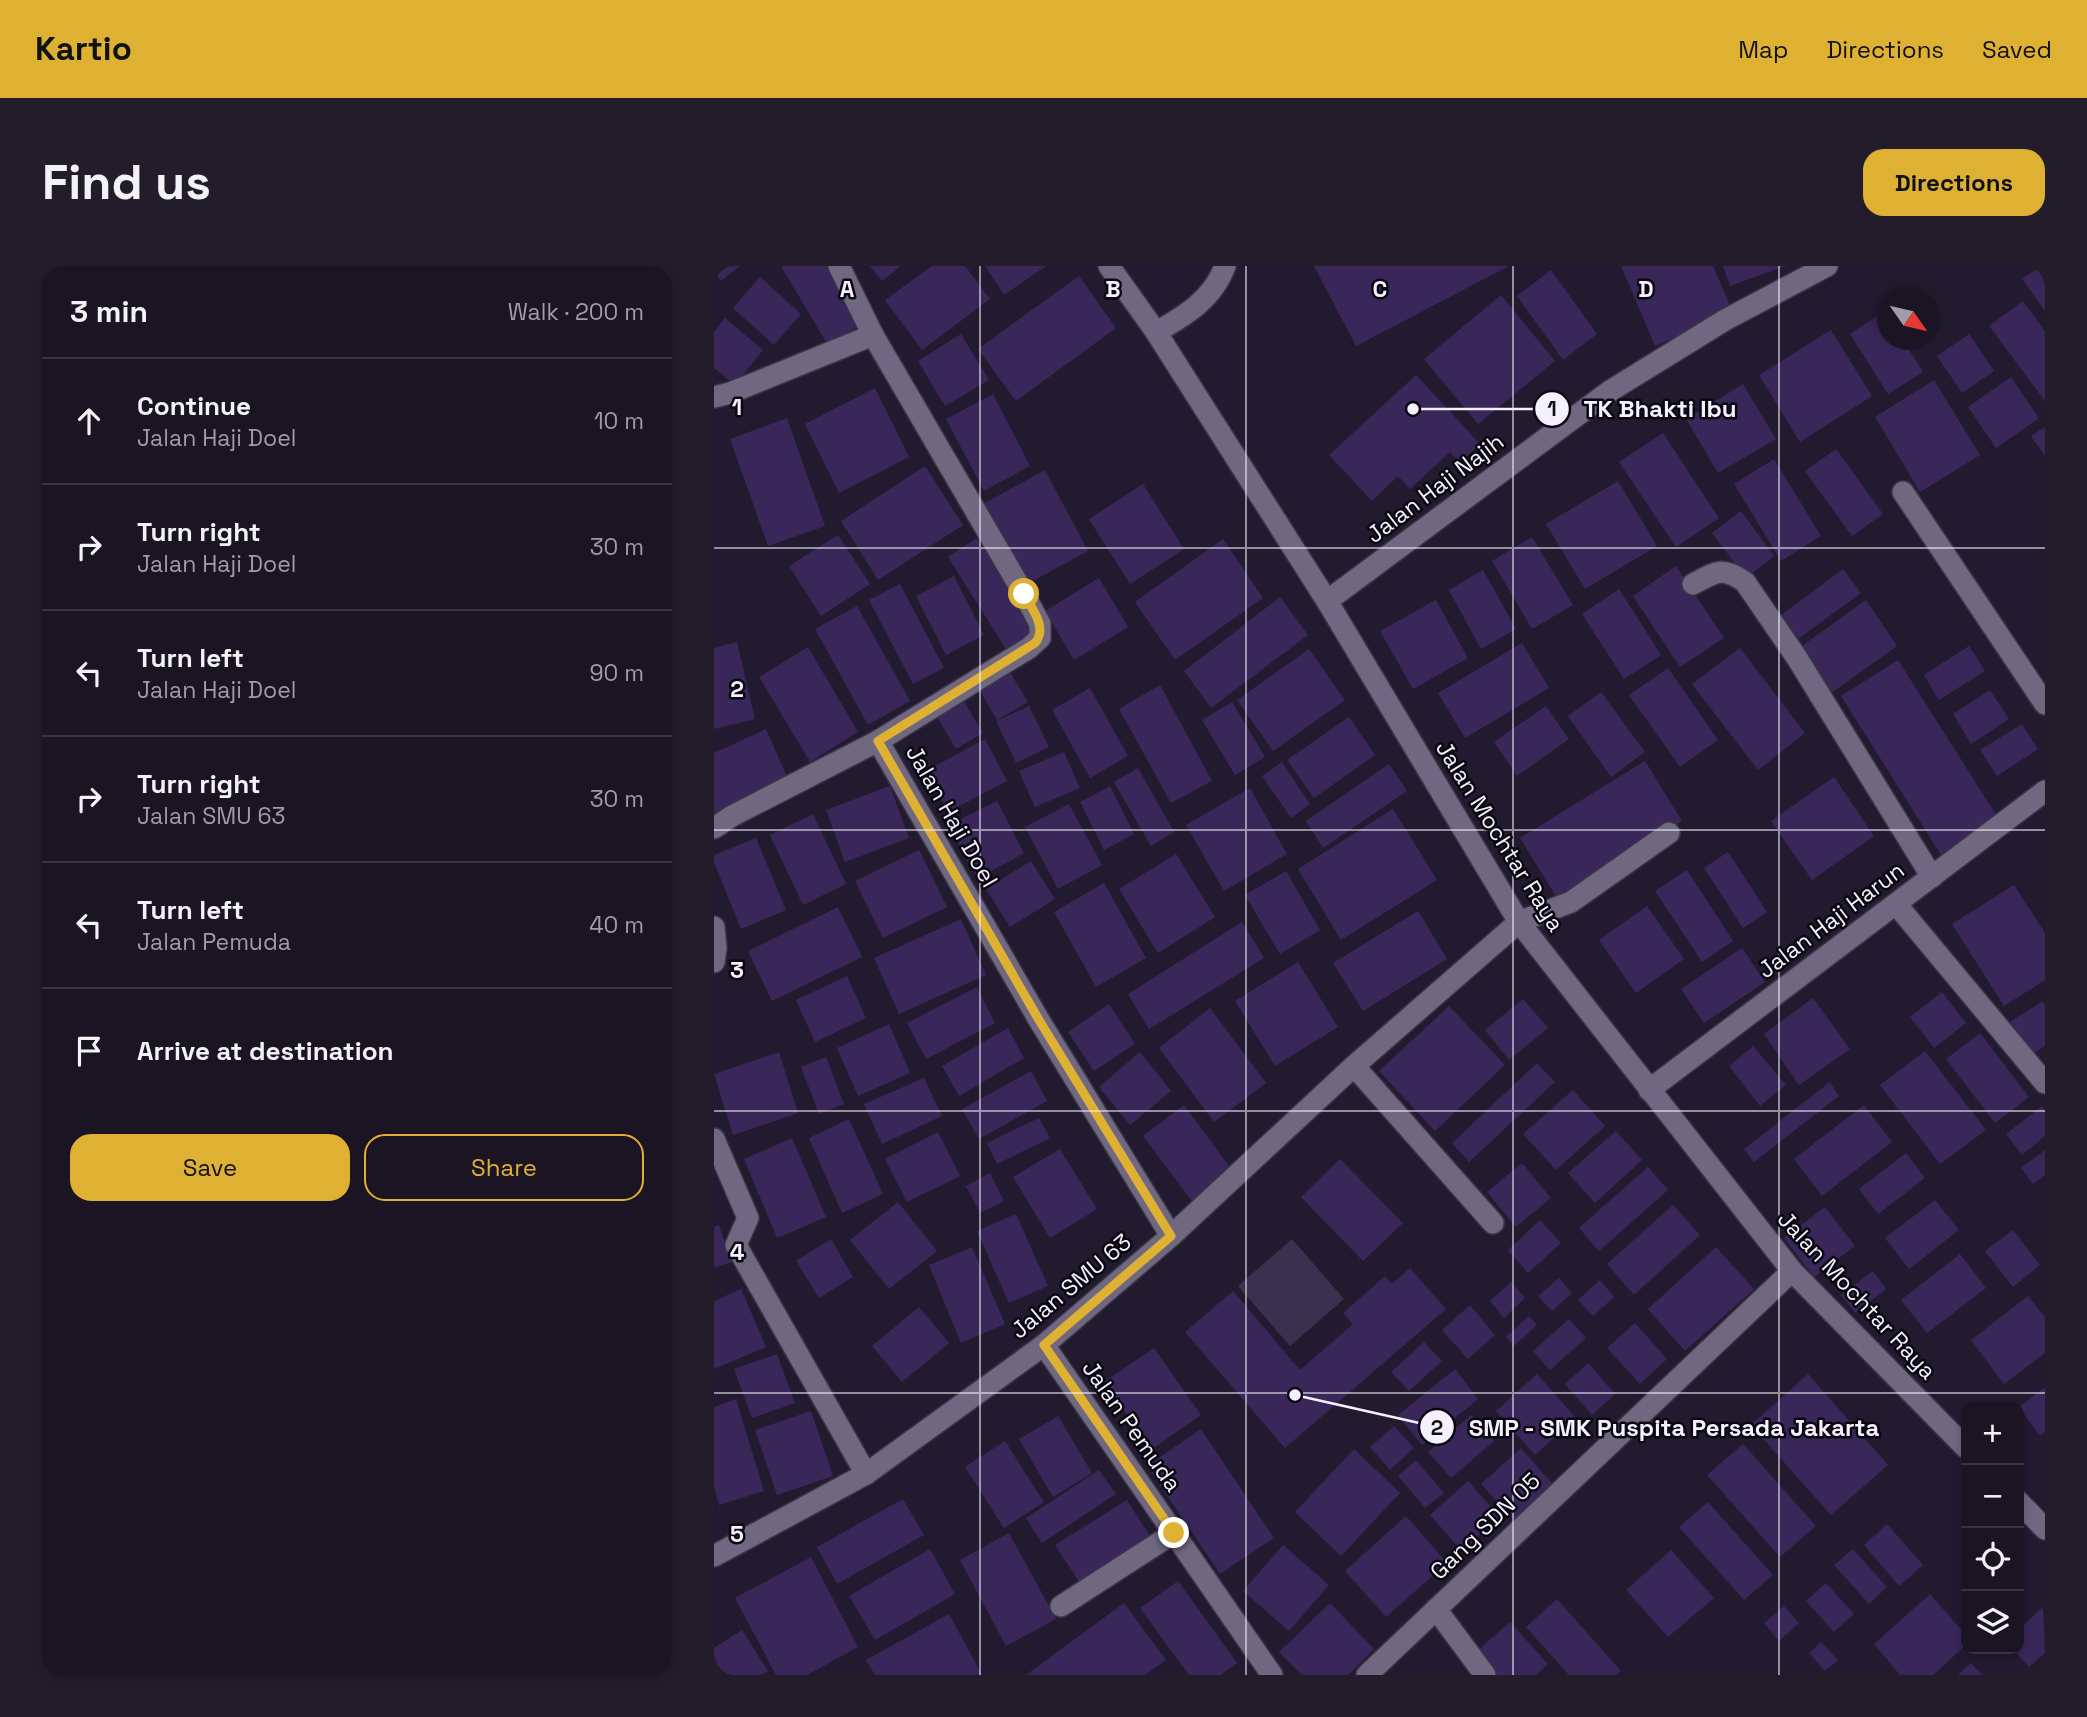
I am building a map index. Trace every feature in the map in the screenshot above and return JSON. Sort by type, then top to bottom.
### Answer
[{"type":"street","name":"Jalan Haji Doel","points":[[839,266],[873,335],[1024,594],[1041,631],[1040,638],[1030,648],[878,741],[1039,1020],[1171,1236]]},
{"type":"street","name":"Jalan Mochtar Raya","points":[[1109,266],[1156,332],[1327,601],[1519,922],[1792,1270],[1961,1443]]},
{"type":"street","points":[[1156,332],[1184,317],[1206,298],[1225,266]]},
{"type":"street","name":"Jalan Haji Najih","points":[[1327,601],[1610,391],[1725,320],[1827,266]]},
{"type":"street","points":[[714,397],[873,335]]},
{"type":"street","points":[[1903,492],[2045,704]]},
{"type":"street","points":[[1693,584],[1718,571],[1733,573],[1745,582],[1797,658],[1932,877]]},
{"type":"street","points":[[714,828],[732,816],[878,741]]},
{"type":"street","name":"Jalan Haji Harun","points":[[1649,1090],[2045,791]]},
{"type":"street","points":[[1519,922],[1571,902],[1670,833]]},
{"type":"street","points":[[1896,904],[2045,1083]]},
{"type":"street","name":"Jalan SMU 63","points":[[715,1552],[866,1474],[1044,1345],[1171,1236],[1354,1066],[1519,922]]},
{"type":"street","points":[[714,927],[714,962]]},
{"type":"street","points":[[1354,1066],[1493,1223]]},
{"type":"street","points":[[714,1139],[748,1218],[736,1245],[866,1474]]},
{"type":"street","name":"Gang SDN 05","points":[[1367,1675],[1792,1270]]},
{"type":"street","name":"Jalan Pemuda","points":[[1044,1345],[1272,1675]]},
{"type":"street","points":[[2024,1507],[2045,1529]]},
{"type":"street","points":[[1061,1606],[1174,1533]]},
{"type":"street","points":[[1436,1609],[1485,1675]]},
{"type":"shaded area","points":[[1292,1239],[1344,1299],[1290,1346],[1238,1286]]},
{"type":"building","points":[[714,266],[740,266],[721,281],[714,273]]},
{"type":"building","points":[[781,266],[831,266],[866,322],[828,345]]},
{"type":"building","points":[[870,266],[901,266],[882,281]]},
{"type":"building","points":[[932,266],[965,266],[990,299],[922,350],[885,300]]},
{"type":"building","points":[[985,266],[1046,266],[1004,295]]},
{"type":"building","points":[[1314,266],[1509,266],[1356,346]]},
{"type":"building","points":[[1621,266],[1713,266],[1733,312],[1655,346]]},
{"type":"building","points":[[1723,266],[1785,266],[1730,286]]},
{"type":"building","points":[[2045,266],[2045,311],[2022,279]]},
{"type":"building","points":[[1551,270],[1597,334],[1563,360],[1517,296]]},
{"type":"building","points":[[1079,276],[1116,328],[1016,401],[978,349]]},
{"type":"building","points":[[760,277],[801,314],[774,345],[733,308]]},
{"type":"building","points":[[1501,295],[1555,361],[1478,424],[1424,359]]},
{"type":"building","points":[[2023,301],[2045,331],[2045,401],[1989,326]]},
{"type":"building","points":[[1877,316],[1877,350],[1909,350],[1923,372],[1888,394],[1850,334]]},
{"type":"building","points":[[725,318],[763,350],[735,385],[714,368],[714,332]]},
{"type":"building","points":[[1831,330],[1872,396],[1800,442],[1759,375]]},
{"type":"building","points":[[961,334],[989,380],[945,406],[918,361]]},
{"type":"building","points":[[1969,334],[1994,371],[1962,393],[1937,356]]},
{"type":"building","points":[[1416,375],[1480,444],[1460,463],[1450,452],[1410,489],[1398,476],[1372,501],[1329,455]]},
{"type":"building","points":[[2011,377],[2039,418],[1996,448],[1968,407]]},
{"type":"building","points":[[1934,380],[1980,455],[1920,492],[1875,417]]},
{"type":"building","points":[[1743,384],[1776,439],[1718,473],[1686,419]]},
{"type":"building","points":[[875,388],[909,457],[839,493],[805,424]]},
{"type":"building","points":[[993,394],[1030,466],[984,491],[946,419]]},
{"type":"building","points":[[787,418],[825,526],[768,546],[730,439]]},
{"type":"building","points":[[2045,427],[2045,456],[2031,436]]},
{"type":"building","points":[[1663,433],[1719,518],[1676,547],[1619,462]]},
{"type":"building","points":[[1836,449],[1883,514],[1852,536],[1805,471]]},
{"type":"building","points":[[1774,459],[1821,536],[1781,561],[1734,484]]},
{"type":"building","points":[[925,466],[963,525],[878,580],[841,521]]},
{"type":"building","points":[[1045,470],[1088,551],[1027,584],[983,504]]},
{"type":"building","points":[[1618,481],[1657,546],[1585,589],[1546,524]]},
{"type":"building","points":[[1143,484],[1184,549],[1130,584],[1089,519]]},
{"type":"building","points":[[1741,511],[1774,556],[1746,578],[1712,533]]},
{"type":"building","points":[[838,535],[870,584],[821,616],[789,566]]},
{"type":"building","points":[[1532,537],[1573,605],[1532,629],[1492,561]]},
{"type":"building","points":[[977,538],[1037,636],[1009,654],[948,557]]},
{"type":"building","points":[[1223,539],[1263,598],[1175,660],[1135,602]]},
{"type":"building","points":[[1676,566],[1724,638],[1680,667],[1633,596]]},
{"type":"building","points":[[1843,569],[1861,593],[1794,642],[1776,619]]},
{"type":"building","points":[[1483,570],[1516,629],[1481,649],[1449,590]]},
{"type":"building","points":[[954,576],[984,635],[946,655],[916,596]]},
{"type":"building","points":[[1099,578],[1128,627],[1074,660],[1045,611]]},
{"type":"building","points":[[900,584],[944,668],[913,684],[869,600]]},
{"type":"building","points":[[1619,589],[1661,655],[1624,679],[1582,614]]},
{"type":"building","points":[[1280,597],[1308,635],[1211,708],[1184,671]]},
{"type":"building","points":[[1436,600],[1468,658],[1413,689],[1380,631]]},
{"type":"building","points":[[1866,600],[1897,646],[1827,696],[1795,651]]},
{"type":"building","points":[[857,606],[910,701],[868,725],[815,629]]},
{"type":"building","points":[[737,642],[755,719],[714,729],[714,648]]},
{"type":"building","points":[[1522,643],[1549,688],[1465,738],[1438,693]]},
{"type":"building","points":[[1969,646],[1985,671],[1939,700],[1924,675]]},
{"type":"building","points":[[808,647],[858,732],[810,762],[759,677]]},
{"type":"building","points":[[1740,648],[1805,733],[1758,770],[1692,684]]},
{"type":"building","points":[[1309,649],[1345,700],[1273,751],[1237,700]]},
{"type":"building","points":[[1898,660],[2000,821],[1943,858],[1841,696]]},
{"type":"building","points":[[1005,664],[1028,702],[997,720],[975,682]]},
{"type":"building","points":[[1668,668],[1718,740],[1680,767],[1629,695]]},
{"type":"building","points":[[1160,685],[1212,781],[1171,803],[1119,709]]},
{"type":"building","points":[[1090,688],[1128,756],[1090,778],[1052,710]]},
{"type":"building","points":[[1990,690],[2009,719],[1971,744],[1953,714]]},
{"type":"building","points":[[1601,692],[1645,752],[1611,777],[1568,716]]},
{"type":"building","points":[[963,700],[983,733],[956,749],[936,715]]},
{"type":"building","points":[[1232,702],[1265,757],[1235,775],[1202,720]]},
{"type":"building","points":[[1029,706],[1049,747],[1016,763],[996,721]]},
{"type":"building","points":[[1546,706],[1569,739],[1517,776],[1494,742]]},
{"type":"building","points":[[1349,717],[1375,755],[1314,798],[1287,760]]},
{"type":"building","points":[[2022,724],[2038,749],[1997,776],[1980,750]]},
{"type":"building","points":[[766,729],[791,786],[717,818],[714,811],[714,753]]},
{"type":"building","points":[[985,739],[1007,781],[948,812],[926,771]]},
{"type":"building","points":[[1064,752],[1080,788],[1035,807],[1019,771]]},
{"type":"building","points":[[1645,761],[1682,821],[1557,898],[1520,838]]},
{"type":"building","points":[[1282,762],[1310,804],[1291,818],[1262,776]]},
{"type":"building","points":[[1389,764],[1407,791],[1323,848],[1306,821]]},
{"type":"building","points":[[1138,768],[1174,832],[1151,846],[1114,782]]},
{"type":"building","points":[[1834,777],[1874,836],[1812,880],[1771,821]]},
{"type":"building","points":[[890,786],[909,838],[845,862],[826,810]]},
{"type":"building","points":[[1110,786],[1134,834],[1104,850],[1080,802]]},
{"type":"building","points":[[1250,788],[1287,854],[1224,891],[1186,825]]},
{"type":"building","points":[[997,801],[1024,853],[977,879],[949,825]]},
{"type":"building","points":[[1069,804],[1102,865],[1058,889],[1025,827]]},
{"type":"building","points":[[1393,809],[1437,880],[1341,940],[1298,869]]},
{"type":"building","points":[[813,814],[846,884],[803,905],[770,835]]},
{"type":"building","points":[[756,838],[786,910],[741,929],[714,862],[714,855]]},
{"type":"building","points":[[919,850],[947,907],[883,938],[855,881]]},
{"type":"building","points":[[1728,852],[1767,912],[1743,928],[1704,868]]},
{"type":"building","points":[[1176,854],[1215,917],[1158,953],[1119,889]]},
{"type":"building","points":[[1031,861],[1055,899],[1010,927],[986,889]]},
{"type":"building","points":[[1687,870],[1733,941],[1702,962],[1655,891]]},
{"type":"building","points":[[1286,871],[1320,930],[1280,954],[1245,895]]},
{"type":"building","points":[[1104,883],[1146,958],[1096,987],[1054,912]]},
{"type":"building","points":[[2014,885],[2045,933],[2045,980],[2004,1006],[1952,924]]},
{"type":"building","points":[[1647,906],[1684,959],[1636,993],[1599,940]]},
{"type":"building","points":[[838,907],[862,957],[772,1001],[748,951]]},
{"type":"building","points":[[1418,911],[1447,959],[1363,1011],[1333,963]]},
{"type":"building","points":[[961,919],[986,975],[899,1014],[874,958]]},
{"type":"building","points":[[1242,922],[1264,958],[1149,1029],[1128,994]]},
{"type":"building","points":[[1742,948],[1765,982],[1704,1023],[1681,989]]},
{"type":"building","points":[[1298,962],[1338,1027],[1275,1066],[1235,1001]]},
{"type":"building","points":[[847,976],[866,1018],[815,1042],[796,1000]]},
{"type":"building","points":[[977,987],[995,1023],[926,1059],[907,1023]]},
{"type":"building","points":[[1942,992],[1966,1023],[1934,1048],[1910,1017]]},
{"type":"building","points":[[1813,998],[1850,1049],[1799,1085],[1764,1034]]},
{"type":"building","points":[[1523,999],[1548,1028],[1509,1060],[1485,1030]]},
{"type":"building","points":[[2043,1001],[2045,1046],[2029,1056],[2008,1023]]},
{"type":"building","points":[[1109,1004],[1135,1044],[1094,1071],[1068,1032]]},
{"type":"building","points":[[1449,1006],[1505,1065],[1435,1131],[1379,1071]]},
{"type":"building","points":[[1210,1008],[1266,1083],[1214,1122],[1159,1048]]},
{"type":"building","points":[[889,1024],[910,1073],[858,1096],[837,1048]]},
{"type":"building","points":[[1008,1028],[1024,1058],[959,1096],[942,1066]]},
{"type":"building","points":[[1980,1033],[2029,1097],[1995,1123],[1946,1059]]},
{"type":"building","points":[[1753,1046],[1786,1085],[1760,1106],[1729,1066]]},
{"type":"building","points":[[1925,1051],[1986,1130],[1940,1164],[1880,1085]]},
{"type":"building","points":[[779,1052],[798,1113],[733,1135],[714,1074]]},
{"type":"building","points":[[1140,1052],[1171,1091],[1130,1125],[1099,1087]]},
{"type":"building","points":[[826,1057],[844,1104],[819,1114],[801,1067]]},
{"type":"building","points":[[1537,1063],[1555,1082],[1469,1162],[1452,1143]]},
{"type":"building","points":[[1031,1071],[1047,1101],[979,1139],[962,1109]]},
{"type":"building","points":[[924,1078],[942,1116],[882,1144],[864,1104]]},
{"type":"building","points":[[1830,1082],[1839,1096],[1754,1162],[1744,1149]]},
{"type":"building","points":[[1573,1090],[1605,1126],[1556,1170],[1523,1134]]},
{"type":"building","points":[[1184,1105],[1232,1170],[1192,1201],[1143,1136]]},
{"type":"building","points":[[1864,1105],[1892,1142],[1822,1196],[1794,1159]]},
{"type":"building","points":[[2042,1106],[2045,1111],[2045,1136],[2022,1155],[2006,1134]]},
{"type":"building","points":[[1039,1118],[1050,1138],[997,1164],[987,1143]]},
{"type":"building","points":[[849,1119],[883,1194],[842,1213],[809,1138]]},
{"type":"building","points":[[1616,1131],[1642,1160],[1595,1203],[1568,1173]]},
{"type":"building","points":[[938,1132],[960,1176],[907,1202],[885,1159]]},
{"type":"building","points":[[792,1138],[826,1217],[777,1238],[744,1159]]},
{"type":"building","points":[[1060,1149],[1097,1209],[1050,1238],[1013,1177]]},
{"type":"building","points":[[2045,1150],[2045,1175],[2033,1184],[2021,1168]]},
{"type":"building","points":[[1906,1153],[1925,1178],[1878,1214],[1859,1189]]},
{"type":"building","points":[[1340,1159],[1403,1223],[1363,1261],[1301,1197]]},
{"type":"building","points":[[1522,1163],[1551,1198],[1516,1227],[1487,1192]]},
{"type":"building","points":[[1648,1167],[1668,1190],[1599,1251],[1579,1228]]},
{"type":"building","points":[[990,1173],[1004,1201],[980,1213],[966,1186]]},
{"type":"building","points":[[1935,1200],[1959,1230],[1909,1269],[1885,1238]]},
{"type":"building","points":[[898,1202],[937,1251],[889,1289],[850,1240]]},
{"type":"building","points":[[1673,1205],[1700,1235],[1634,1295],[1607,1264]]},
{"type":"building","points":[[1825,1207],[1855,1246],[1814,1277],[1784,1238]]},
{"type":"building","points":[[1016,1214],[1048,1286],[1009,1303],[977,1231]]},
{"type":"building","points":[[1540,1220],[1561,1243],[1528,1273],[1508,1250]]},
{"type":"building","points":[[719,1225],[732,1262],[714,1268],[714,1226]]},
{"type":"building","points":[[2013,1230],[2040,1265],[2013,1287],[1985,1251]]},
{"type":"building","points":[[831,1239],[853,1277],[819,1298],[796,1261]]},
{"type":"building","points":[[972,1247],[1005,1324],[961,1343],[929,1265]]},
{"type":"building","points":[[1716,1247],[1754,1289],[1685,1351],[1648,1309]]},
{"type":"building","points":[[1960,1254],[1986,1288],[1927,1333],[1901,1300]]},
{"type":"building","points":[[1410,1268],[1446,1309],[1285,1448],[1185,1332],[1233,1291],[1300,1370],[1353,1324],[1343,1313],[1385,1276],[1392,1284]]},
{"type":"building","points":[[1873,1271],[1886,1289],[1855,1313],[1841,1295]]},
{"type":"building","points":[[1559,1278],[1572,1293],[1552,1311],[1538,1296]]},
{"type":"building","points":[[1600,1280],[1614,1297],[1593,1316],[1578,1300]]},
{"type":"building","points":[[1511,1282],[1525,1298],[1504,1318],[1490,1301]]},
{"type":"building","points":[[741,1289],[766,1347],[714,1369],[714,1301]]},
{"type":"building","points":[[2028,1296],[2045,1317],[2045,1353],[2004,1384],[1971,1340]]},
{"type":"building","points":[[1470,1305],[1495,1335],[1468,1359],[1442,1330]]},
{"type":"building","points":[[919,1307],[949,1343],[902,1382],[872,1346]]},
{"type":"building","points":[[1529,1316],[1537,1325],[1514,1346],[1506,1337]]},
{"type":"building","points":[[1569,1319],[1586,1338],[1550,1370],[1533,1351]]},
{"type":"building","points":[[1635,1323],[1667,1359],[1640,1384],[1607,1348]]},
{"type":"building","points":[[1424,1342],[1442,1361],[1409,1391],[1391,1372]]},
{"type":"building","points":[[1154,1348],[1201,1415],[1151,1450],[1104,1382]]},
{"type":"building","points":[[777,1354],[795,1403],[752,1418],[734,1369]]},
{"type":"building","points":[[1588,1363],[1615,1394],[1592,1415],[1565,1384]]},
{"type":"building","points":[[1455,1369],[1478,1399],[1422,1445],[1398,1415]]},
{"type":"building","points":[[1537,1374],[1576,1418],[1535,1455],[1496,1411]]},
{"type":"building","points":[[1808,1374],[1888,1465],[1831,1515],[1751,1425]]},
{"type":"building","points":[[2045,1387],[2045,1432],[2040,1436],[2024,1414],[2024,1403]]},
{"type":"building","points":[[736,1399],[764,1491],[719,1505],[714,1487],[714,1407]]},
{"type":"building","points":[[811,1411],[833,1476],[777,1495],[755,1430]]},
{"type":"building","points":[[1471,1415],[1494,1441],[1451,1478],[1428,1452]]},
{"type":"building","points":[[1058,1416],[1092,1473],[1053,1497],[1019,1439]]},
{"type":"building","points":[[1394,1426],[1414,1448],[1390,1470],[1370,1447]]},
{"type":"building","points":[[1201,1429],[1274,1538],[1220,1574],[1147,1466]]},
{"type":"building","points":[[1005,1441],[1044,1502],[1004,1528],[965,1467]]},
{"type":"building","points":[[1743,1444],[1816,1526],[1780,1557],[1707,1475]]},
{"type":"building","points":[[1521,1448],[1557,1489],[1518,1524],[1481,1484]]},
{"type":"building","points":[[1354,1449],[1400,1493],[1341,1556],[1295,1512]]},
{"type":"building","points":[[1416,1460],[1444,1493],[1425,1508],[1398,1476]]},
{"type":"building","points":[[1099,1470],[1116,1494],[1042,1543],[1026,1518]]},
{"type":"building","points":[[1468,1481],[1500,1517],[1462,1551],[1430,1515]]},
{"type":"building","points":[[903,1499],[924,1535],[837,1584],[817,1547]]},
{"type":"building","points":[[1127,1500],[1151,1538],[1080,1583],[1055,1545]]},
{"type":"building","points":[[1708,1502],[1773,1575],[1744,1600],[1679,1527]]},
{"type":"building","points":[[1406,1516],[1447,1563],[1386,1617],[1345,1571]]},
{"type":"building","points":[[1887,1524],[1923,1565],[1899,1586],[1864,1545]]},
{"type":"building","points":[[1009,1533],[1056,1619],[1006,1646],[960,1560]]},
{"type":"building","points":[[1283,1545],[1329,1585],[1289,1631],[1243,1591]]},
{"type":"building","points":[[930,1549],[955,1594],[875,1640],[849,1596]]},
{"type":"building","points":[[1853,1549],[1887,1587],[1869,1604],[1834,1565]]},
{"type":"building","points":[[1671,1550],[1714,1598],[1668,1637],[1626,1590]]},
{"type":"building","points":[[811,1557],[858,1647],[807,1675],[776,1675],[735,1598]]},
{"type":"building","points":[[1178,1581],[1237,1663],[1221,1675],[1189,1675],[1140,1608]]},
{"type":"building","points":[[1826,1583],[1854,1614],[1834,1632],[1806,1601]]},
{"type":"building","points":[[1930,1594],[1961,1629],[1961,1650],[1933,1675],[1900,1675],[1874,1644]]},
{"type":"building","points":[[1557,1599],[1621,1671],[1616,1675],[1569,1675],[1526,1627]]},
{"type":"building","points":[[1124,1603],[1166,1660],[1145,1675],[1026,1675]]},
{"type":"building","points":[[1330,1603],[1374,1649],[1348,1675],[1302,1675],[1279,1652]]},
{"type":"building","points":[[1784,1606],[1799,1623],[1779,1641],[1764,1623]]},
{"type":"building","points":[[2043,1607],[2045,1653],[2029,1667],[2017,1654],[2024,1654],[2024,1624]]},
{"type":"building","points":[[949,1614],[982,1675],[875,1675],[866,1660]]},
{"type":"building","points":[[1510,1622],[1548,1664],[1536,1675],[1496,1675],[1476,1652]]},
{"type":"building","points":[[742,1630],[768,1671],[761,1675],[724,1675],[714,1659],[714,1648]]},
{"type":"building","points":[[1821,1642],[1838,1660],[1825,1671],[1809,1653]]},
{"type":"building","points":[[1971,1663],[1982,1675],[1958,1675]]},
{"type":"place","name":"TK Bhakti Ibu","points":[[1413,409]]},
{"type":"place","name":"SMP - SMK Puspita Persada Jakarta","points":[[1295,1395]]},
{"type":"route","points":[[1024,594],[1040,624],[1040,638],[1030,648],[878,741],[1039,1020],[1171,1236],[1044,1345],[1174,1533]]}]
